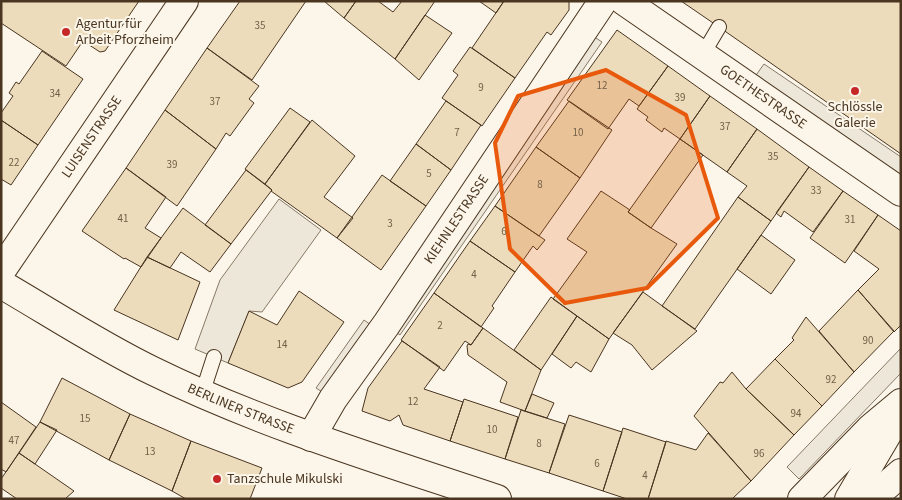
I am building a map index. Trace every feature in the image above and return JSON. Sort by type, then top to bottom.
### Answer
[{"type":"main road","name":"LUISENSTRASSE","points":[[1,271],[184,1]]},
{"type":"main road","name":"KIEHNLESTRASSE","points":[[311,437],[333,399],[386,325],[603,1]]},
{"type":"main road","name":"GOETHESTRASSE","points":[[624,1],[901,192]]},
{"type":"main road","name":"BERLINER STRASSE","points":[[1,284],[151,370],[202,394],[311,437],[497,499]]},
{"type":"main road","points":[[802,499],[871,428],[901,403]]},
{"type":"main road","points":[[849,499],[901,410]]},
{"type":"main road","points":[[871,499],[901,473]]},
{"type":"lane","points":[[702,54],[719,27]]},
{"type":"lane","points":[[202,394],[214,358]]},
{"type":"highlighted area","points":[[606,70],[686,115],[718,218],[647,288],[565,303],[510,249],[495,143],[518,96]]},
{"type":"shaded area","points":[[584,30],[602,42],[400,335],[386,325]]},
{"type":"shaded area","points":[[764,64],[901,157],[901,178],[754,78]]},
{"type":"shaded area","points":[[279,199],[321,230],[262,312],[249,311],[228,363],[195,349],[220,280]]},
{"type":"shaded area","points":[[364,320],[381,332],[333,399],[316,388]]},
{"type":"shaded area","points":[[901,348],[901,373],[799,479],[787,467]]},
{"type":"building","name":"Agentur für Arbeit Pforzheim","points":[[1,1],[139,1],[105,51],[100,52],[83,41],[66,66],[1,23]]},
{"type":"building","points":[[240,1],[306,1],[252,80],[207,48]]},
{"type":"building","points":[[324,1],[356,1],[344,18]]},
{"type":"building","points":[[356,1],[378,1],[393,12],[402,1],[435,1],[395,59],[344,18]]},
{"type":"building","points":[[479,1],[504,1],[496,13]]},
{"type":"building","points":[[504,1],[569,1],[569,10],[551,35],[547,32],[515,78],[472,48]]},
{"type":"building","name":"Schlössle Galerie","points":[[681,1],[901,1],[901,154],[719,27]]},
{"type":"building","points":[[425,15],[452,33],[419,80],[395,59]]},
{"type":"building","points":[[617,30],[668,66],[639,106],[629,99],[608,129],[567,100]]},
{"type":"building","points":[[470,47],[515,78],[482,126],[442,98],[458,75],[453,71]]},
{"type":"building","points":[[207,48],[259,86],[249,99],[254,103],[230,136],[226,133],[216,149],[165,110]]},
{"type":"building","points":[[42,51],[83,79],[38,145],[1,120],[1,113],[13,96],[9,93],[16,82],[19,84]]},
{"type":"building","points":[[668,66],[710,96],[680,139],[664,128],[662,132],[646,120],[648,117],[637,109]]},
{"type":"building","points":[[710,96],[757,129],[727,172],[680,139]]},
{"type":"building","points":[[446,101],[481,125],[451,170],[416,144]]},
{"type":"building","points":[[569,101],[612,130],[580,178],[536,147]]},
{"type":"building","points":[[290,108],[310,122],[265,184],[245,169]]},
{"type":"building","points":[[165,110],[216,149],[177,206],[126,168]]},
{"type":"building","points":[[1,120],[38,145],[11,185],[1,179]]},
{"type":"building","points":[[312,120],[355,156],[324,197],[353,218],[337,238],[271,191],[265,184]]},
{"type":"building","points":[[757,129],[809,167],[771,221],[738,197],[747,186],[727,172]]},
{"type":"building","points":[[680,139],[703,155],[651,228],[628,212]]},
{"type":"building","points":[[416,144],[451,170],[426,206],[390,181]]},
{"type":"building","points":[[536,147],[580,178],[539,236],[495,206]]},
{"type":"building","points":[[809,167],[843,191],[813,232],[784,211],[781,217],[776,213]]},
{"type":"building","points":[[126,168],[166,197],[145,228],[161,238],[141,267],[124,259],[82,231]]},
{"type":"building","points":[[246,170],[272,190],[231,244],[205,225]]},
{"type":"building","points":[[382,175],[426,206],[381,270],[337,238]]},
{"type":"building","points":[[601,191],[630,210],[628,212],[677,244],[609,339],[553,299],[587,252],[567,239]]},
{"type":"building","points":[[843,191],[878,215],[845,263],[810,238]]},
{"type":"building","points":[[738,197],[771,221],[695,329],[662,306]]},
{"type":"building","points":[[495,206],[545,240],[537,250],[533,246],[515,272],[470,241]]},
{"type":"building","points":[[183,208],[231,244],[210,272],[181,252],[170,268],[147,257]]},
{"type":"building","points":[[878,215],[901,231],[901,325],[894,332],[858,290],[879,269],[854,251]]},
{"type":"building","points":[[761,235],[795,260],[771,294],[737,269]]},
{"type":"building","points":[[470,241],[515,272],[492,306],[494,308],[481,327],[434,293]]},
{"type":"building","points":[[147,257],[200,282],[178,340],[114,310]]},
{"type":"building","points":[[858,290],[894,331],[854,372],[819,331]]},
{"type":"building","points":[[299,291],[344,322],[302,382],[288,388],[228,363],[249,311],[277,325]]},
{"type":"building","points":[[643,292],[697,331],[652,370],[632,345],[613,333]]},
{"type":"building","points":[[434,293],[483,328],[471,345],[465,341],[444,371],[401,340]]},
{"type":"building","points":[[551,297],[577,316],[541,370],[514,350]]},
{"type":"building","points":[[577,316],[609,339],[591,372],[576,362],[571,368],[552,354]]},
{"type":"building","points":[[806,317],[854,372],[822,406],[775,359],[794,340],[792,338]]},
{"type":"building","points":[[483,328],[541,370],[525,411],[500,402],[507,382],[468,355],[468,344],[471,345]]},
{"type":"building","points":[[402,341],[440,367],[424,389],[463,402],[450,441],[403,425],[399,415],[390,421],[362,411],[368,388]]},
{"type":"building","points":[[775,359],[822,406],[794,435],[746,389]]},
{"type":"building","points":[[732,372],[746,389],[794,435],[751,481],[694,416],[720,382],[723,383]]},
{"type":"building","points":[[62,378],[130,414],[109,460],[40,422]]},
{"type":"building","points":[[532,394],[554,403],[547,418],[525,411]]},
{"type":"building","points":[[464,399],[518,417],[505,459],[450,441]]},
{"type":"building","points":[[1,402],[36,427],[6,472],[1,469]]},
{"type":"building","points":[[521,410],[565,424],[549,473],[505,459]]},
{"type":"building","points":[[130,414],[191,441],[172,491],[109,460]]},
{"type":"building","points":[[569,415],[622,432],[603,491],[549,473]]},
{"type":"building","points":[[40,422],[57,430],[35,464],[19,453]]},
{"type":"building","points":[[623,428],[666,442],[648,499],[627,499],[603,491]]},
{"type":"building","points":[[708,433],[751,481],[732,499],[648,499],[666,441],[696,450]]},
{"type":"building","name":"Tanzschule Mikulski","points":[[191,441],[262,468],[250,499],[186,499],[172,491]]},
{"type":"building","points":[[19,453],[74,491],[65,499],[17,499],[1,488],[1,479]]},
{"type":"place","name":"Agentur für Arbeit Pforzheim","points":[[66,32]]},
{"type":"place","name":"Schlössle Galerie","points":[[855,91]]},
{"type":"place","name":"Tanzschule Mikulski","points":[[217,479]]}]
